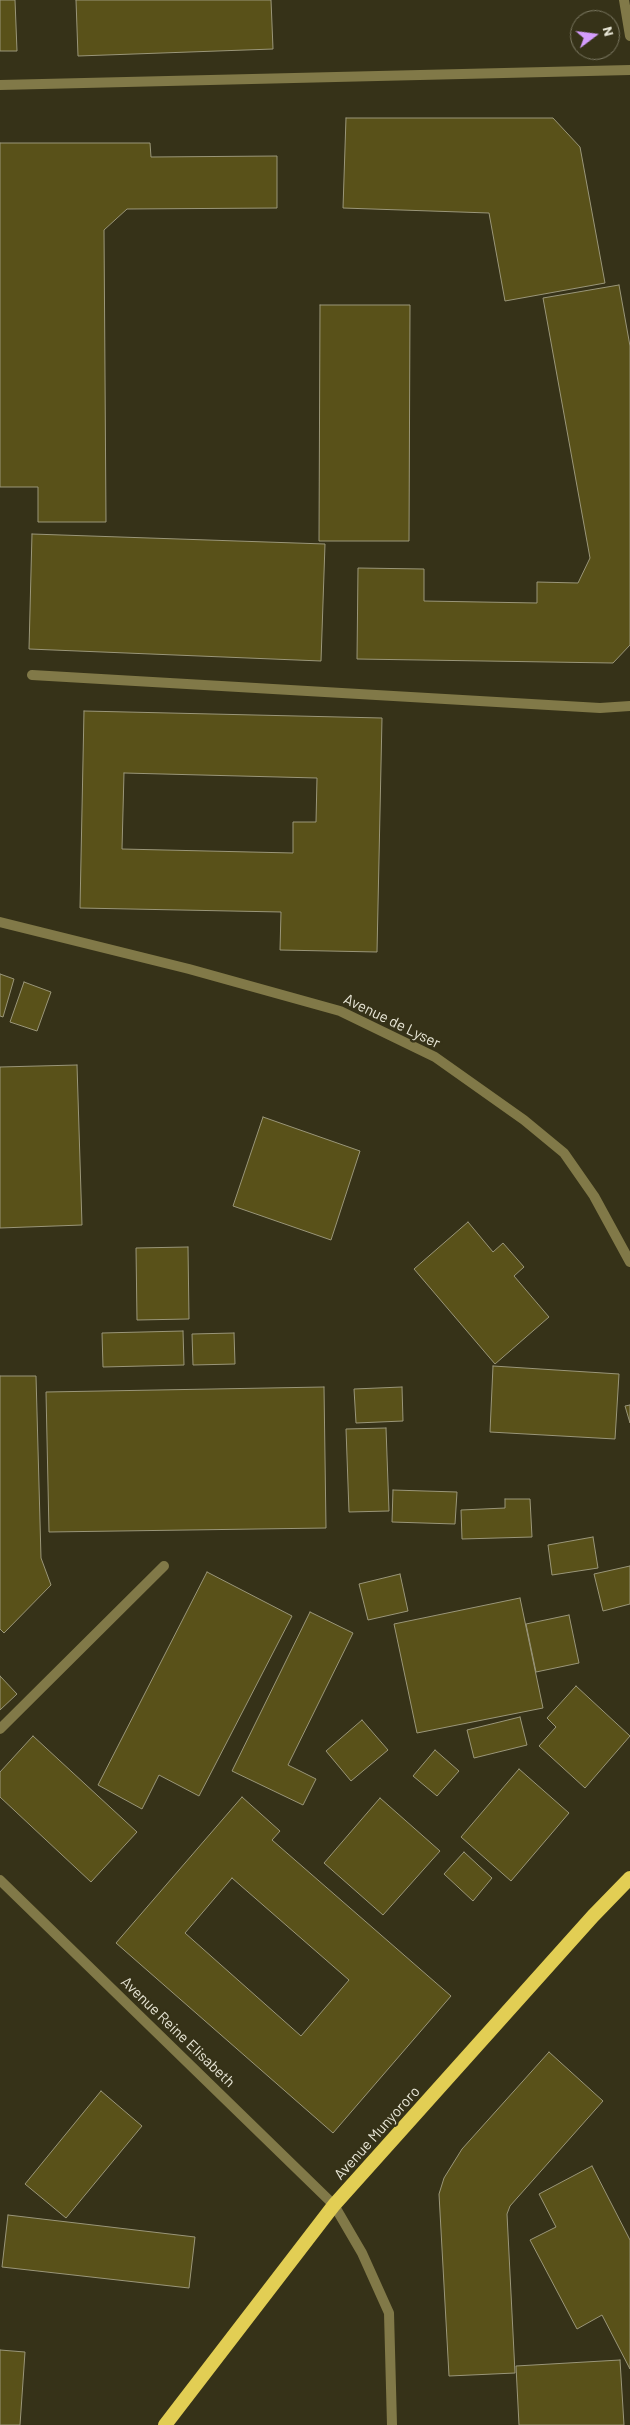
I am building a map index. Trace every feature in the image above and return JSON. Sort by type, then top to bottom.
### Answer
[{"type":"highway","name":"Avenue Munyororo","points":[[165,2425],[334,2205],[593,1916],[630,1878]]},
{"type":"street","points":[[624,0],[630,36]]},
{"type":"street","points":[[0,85],[630,70]]},
{"type":"street","points":[[32,675],[600,708],[630,706]]},
{"type":"street","name":"Avenue de Lyser","points":[[0,922],[188,969],[340,1011],[435,1057],[524,1120],[564,1153],[594,1196],[630,1262]]},
{"type":"street","points":[[0,1729],[164,1566]]},
{"type":"street","name":"Avenue Reine Elisabeth","points":[[0,1880],[334,2205],[362,2253],[389,2313],[392,2425]]},
{"type":"building","points":[[0,0],[15,0],[17,51],[0,51]]},
{"type":"building","points":[[76,0],[271,0],[273,49],[78,56]]},
{"type":"building","points":[[346,118],[553,118],[580,147],[605,283],[505,301],[489,213],[343,208]]},
{"type":"building","points":[[0,143],[150,143],[151,157],[277,156],[277,208],[127,209],[104,230],[106,522],[38,522],[38,487],[0,487]]},
{"type":"building","points":[[619,285],[630,346],[630,645],[613,663],[357,659],[358,568],[424,569],[424,601],[537,603],[537,582],[578,583],[590,558],[543,298]]},
{"type":"building","points":[[320,305],[410,305],[409,541],[319,541]]},
{"type":"building","points":[[32,534],[325,544],[321,661],[29,649]]},
{"type":"building","points":[[84,711],[382,718],[377,952],[280,950],[281,912],[80,908]],"holes":[[[124,773],[317,778],[316,822],[293,822],[293,853],[122,849]]]},
{"type":"building","points":[[0,974],[14,979],[3,1017],[0,1016]]},
{"type":"building","points":[[24,982],[51,992],[37,1031],[10,1022]]},
{"type":"building","points":[[77,1065],[82,1225],[0,1228],[0,1067]]},
{"type":"building","points":[[263,1117],[360,1151],[331,1240],[233,1206]]},
{"type":"building","points":[[468,1222],[493,1252],[503,1243],[524,1267],[514,1276],[549,1317],[495,1364],[414,1269]]},
{"type":"building","points":[[188,1247],[189,1319],[137,1320],[136,1248]]},
{"type":"building","points":[[183,1331],[184,1365],[103,1367],[102,1333]]},
{"type":"building","points":[[234,1333],[235,1364],[193,1365],[192,1334]]},
{"type":"building","points":[[493,1366],[619,1374],[615,1439],[490,1432]]},
{"type":"building","points":[[0,1376],[36,1376],[41,1558],[51,1585],[4,1633],[0,1629]]},
{"type":"building","points":[[324,1387],[326,1528],[49,1532],[46,1392]]},
{"type":"building","points":[[402,1387],[403,1421],[356,1423],[354,1389]]},
{"type":"building","points":[[630,1405],[630,1423],[625,1406]]},
{"type":"building","points":[[386,1428],[389,1511],[349,1512],[346,1429]]},
{"type":"building","points":[[393,1490],[457,1492],[455,1524],[392,1522]]},
{"type":"building","points":[[505,1499],[530,1499],[532,1537],[462,1539],[461,1510],[505,1508]]},
{"type":"building","points":[[593,1537],[598,1568],[552,1575],[548,1545]]},
{"type":"building","points":[[630,1566],[630,1604],[603,1611],[594,1574]]},
{"type":"building","points":[[207,1572],[292,1616],[199,1796],[159,1775],[142,1809],[98,1785]]},
{"type":"building","points":[[400,1574],[408,1611],[368,1620],[359,1584]]},
{"type":"building","points":[[520,1598],[543,1708],[417,1733],[394,1624]]},
{"type":"building","points":[[310,1612],[353,1633],[288,1765],[316,1779],[303,1805],[232,1771]]},
{"type":"building","points":[[569,1615],[579,1663],[536,1672],[526,1624]]},
{"type":"building","points":[[0,1676],[17,1694],[0,1710]]},
{"type":"building","points":[[576,1686],[630,1736],[585,1788],[539,1746],[556,1727],[547,1718]]},
{"type":"building","points":[[520,1717],[527,1745],[474,1758],[467,1730]]},
{"type":"building","points":[[362,1720],[388,1750],[351,1781],[326,1751]]},
{"type":"building","points":[[33,1736],[137,1832],[91,1882],[0,1797],[0,1772]]},
{"type":"building","points":[[435,1750],[459,1771],[437,1796],[413,1776]]},
{"type":"building","points":[[519,1769],[569,1813],[511,1881],[461,1837]]},
{"type":"building","points":[[242,1797],[280,1831],[272,1840],[451,1996],[333,2133],[116,1943]],"holes":[[[232,1878],[349,1980],[301,2036],[185,1933]]]},
{"type":"building","points":[[380,1798],[440,1851],[383,1915],[324,1863]]},
{"type":"building","points":[[464,1852],[492,1878],[473,1901],[444,1874]]},
{"type":"building","points":[[549,2052],[603,2101],[510,2206],[507,2214],[515,2373],[449,2376],[439,2194],[444,2178],[462,2149]]},
{"type":"building","points":[[101,2091],[142,2126],[66,2218],[25,2184]]},
{"type":"building","points":[[592,2166],[630,2240],[630,2369],[602,2315],[577,2329],[530,2240],[556,2227],[539,2194]]},
{"type":"building","points":[[8,2215],[195,2237],[189,2288],[2,2267]]},
{"type":"building","points":[[0,2350],[25,2352],[20,2425],[0,2425]]},
{"type":"building","points":[[620,2360],[624,2425],[519,2425],[516,2366]]}]
